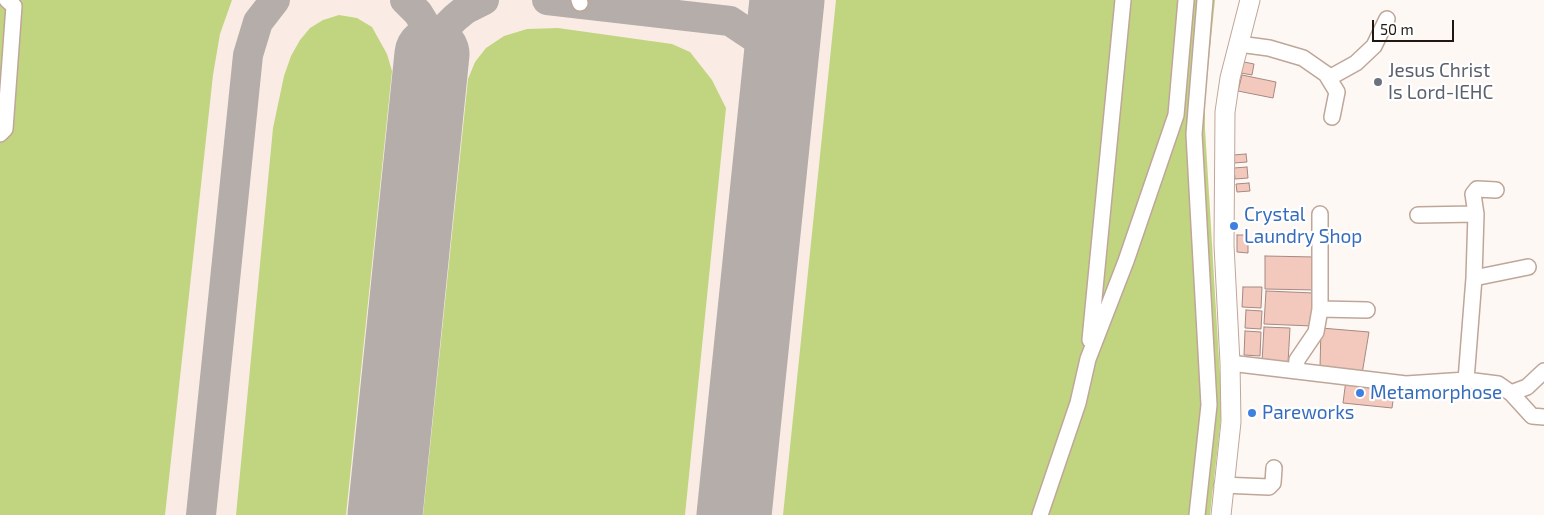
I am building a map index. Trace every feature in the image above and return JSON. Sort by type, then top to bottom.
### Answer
[{"type":"main road","points":[[1221,515],[1222,485],[1230,422],[1230,363],[1224,245],[1225,112],[1230,78],[1250,0]]},
{"type":"street","points":[[0,134],[5,129],[14,6],[6,0]]},
{"type":"street","points":[[1040,515],[1078,403],[1088,359],[1122,0]]},
{"type":"street","points":[[1088,359],[1126,261],[1176,115],[1186,0]]},
{"type":"street","points":[[1198,515],[1209,405],[1194,134],[1205,0]]},
{"type":"street","points":[[1329,78],[1356,62],[1374,46],[1387,19]]},
{"type":"street","points":[[1239,44],[1269,48],[1303,58],[1329,78],[1337,92],[1332,117]]},
{"type":"street","points":[[1466,380],[1474,278],[1476,214],[1474,191],[1477,189],[1496,190]]},
{"type":"street","points":[[1296,371],[1297,360],[1316,332],[1320,309],[1320,214]]},
{"type":"street","points":[[1418,215],[1476,214]]},
{"type":"street","points":[[1474,278],[1528,267]]},
{"type":"street","points":[[1320,309],[1366,310]]},
{"type":"street","points":[[1230,363],[1406,384],[1466,380],[1498,384],[1511,393],[1532,416],[1544,418]]},
{"type":"street","points":[[1511,393],[1527,387],[1544,372]]},
{"type":"street","points":[[1222,485],[1269,487],[1272,483],[1274,468]]},
{"type":"shaded area","points":[[0,0],[1215,0],[1205,96],[1205,129],[1213,252],[1210,515],[0,515]]},
{"type":"green space","points":[[0,0],[232,0],[220,34],[213,75],[165,515],[0,515]]},
{"type":"green space","points":[[836,0],[1215,0],[1205,96],[1205,129],[1222,409],[1210,515],[783,515]]},
{"type":"green space","points":[[339,15],[357,18],[372,27],[387,54],[392,71],[346,515],[236,515],[273,128],[284,76],[291,56],[300,40],[310,28],[323,20]]},
{"type":"green space","points":[[558,28],[672,44],[690,52],[712,80],[726,108],[685,515],[423,515],[468,79],[475,62],[486,48],[504,36],[527,29]]},
{"type":"building","points":[[1244,62],[1254,64],[1252,75],[1241,73]]},
{"type":"building","points":[[1242,75],[1276,82],[1273,98],[1238,91]]},
{"type":"building","points":[[1246,154],[1247,162],[1234,163],[1233,155]]},
{"type":"building","points":[[1247,167],[1248,178],[1235,179],[1234,168]]},
{"type":"building","points":[[1249,183],[1250,191],[1237,192],[1236,184]]},
{"type":"building","points":[[1237,235],[1248,235],[1248,253],[1237,252]]},
{"type":"building","points":[[1265,256],[1315,257],[1315,290],[1265,289]]},
{"type":"building","points":[[1243,287],[1262,287],[1261,308],[1242,307]]},
{"type":"building","points":[[1266,291],[1314,293],[1312,326],[1264,324]]},
{"type":"building","points":[[1246,310],[1262,311],[1261,329],[1245,328]]},
{"type":"building","points":[[1264,327],[1290,328],[1288,363],[1262,362]]},
{"type":"building","points":[[1321,328],[1369,332],[1362,374],[1320,368]]},
{"type":"building","points":[[1245,331],[1261,332],[1260,356],[1244,355]]},
{"type":"building","points":[[1346,380],[1395,386],[1392,408],[1343,403]]},
{"type":"taxiway","points":[[201,515],[248,55],[258,22],[275,0]]},
{"type":"taxiway","points":[[405,0],[418,13],[426,26],[431,40],[432,54]]},
{"type":"taxiway","points":[[432,54],[445,28],[466,9],[484,0]]},
{"type":"taxiway","points":[[547,0],[730,21],[757,39],[766,52],[775,76],[777,92]]},
{"type":"runway","points":[[734,515],[787,0]]},
{"type":"runway","points":[[385,515],[432,54]]},
{"type":"place","name":"Jesus Christ Is Lord-IEHC","points":[[1378,82]]},
{"type":"place","name":"Crystal Laundry Shop","points":[[1234,226]]},
{"type":"place","name":"Metamorphose","points":[[1360,393]]},
{"type":"place","name":"Pareworks","points":[[1252,413]]}]
